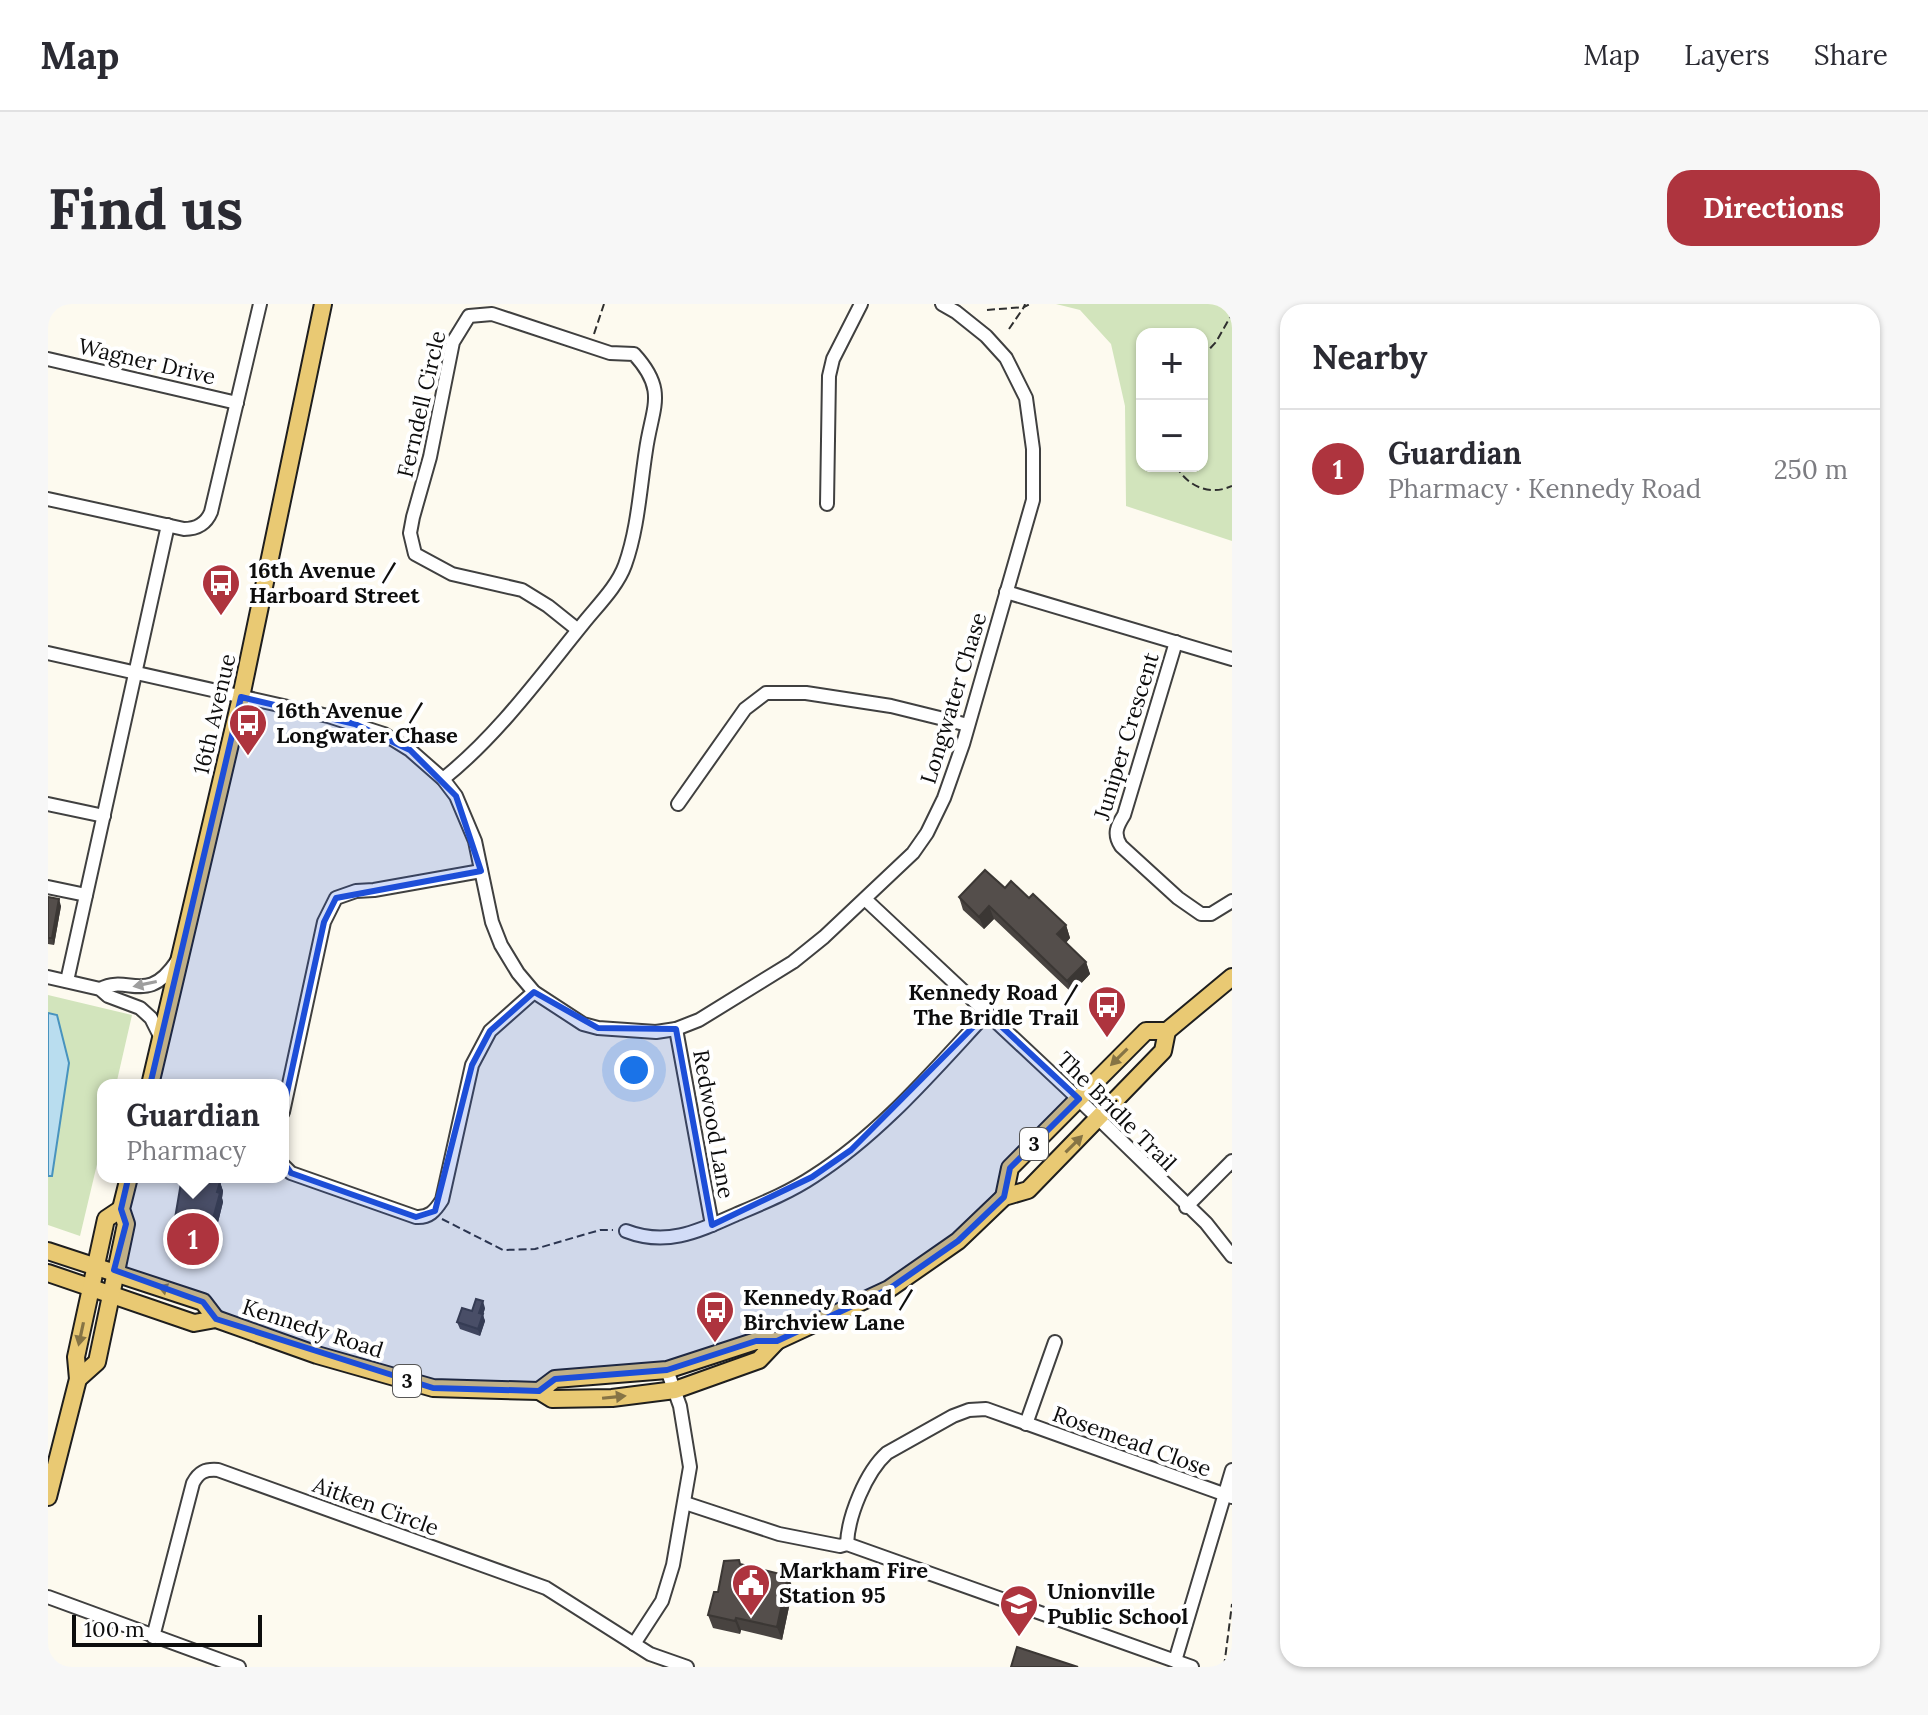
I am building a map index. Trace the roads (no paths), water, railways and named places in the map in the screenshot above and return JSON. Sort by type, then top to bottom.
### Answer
[{"type":"main road","name":"16th Avenue","points":[[151,1079],[241,697],[323,304]]},
{"type":"main road","name":"Kennedy Road","points":[[539,1391],[555,1379],[667,1370],[756,1341],[777,1341],[889,1289],[958,1241],[1004,1197],[1028,1190],[1163,1051],[1167,1031],[1232,977]]},
{"type":"main road","name":"Kennedy Road","points":[[1004,1197],[1010,1168],[1146,1031],[1167,1031]]},
{"type":"main road","points":[[78,1379],[97,1362],[126,1224],[121,1209],[128,1183]]},
{"type":"main road","points":[[48,1497],[78,1379],[76,1357],[107,1218],[121,1209]]},
{"type":"main road","name":"Kennedy Road","points":[[48,1251],[114,1270],[203,1302],[216,1319]]},
{"type":"main road","name":"Kennedy Road","points":[[48,1273],[194,1323],[216,1319],[317,1355],[433,1388],[539,1391],[552,1399],[612,1398],[675,1390],[759,1360],[777,1341]]},
{"type":"street","points":[[48,499],[168,525],[192,529],[201,525],[208,518],[260,304]]},
{"type":"street","points":[[827,504],[829,376],[833,359],[861,304]]},
{"type":"street","name":"Longwater Chase","points":[[48,653],[328,716],[384,734],[410,750],[443,779],[456,796],[475,841],[492,922],[501,945],[534,992],[583,1024],[598,1028],[656,1032],[676,1029],[725,1005],[793,962],[865,899],[913,853],[927,833],[951,779],[1033,500],[1033,449],[1026,398],[1006,358],[976,328],[942,304]]},
{"type":"street","name":"Ferndell Circle","points":[[443,779],[500,725],[578,630],[624,568],[632,541],[649,427],[656,402],[655,385],[634,354],[610,353],[492,314],[469,316],[453,342],[430,457],[410,533],[415,554],[452,574],[522,590],[578,630]]},
{"type":"street","name":"Wagner Drive","points":[[48,359],[237,403]]},
{"type":"street","points":[[67,981],[168,525]]},
{"type":"street","points":[[1006,592],[1232,659]]},
{"type":"street","name":"Juniper Crescent","points":[[1176,642],[1124,815],[1116,828],[1116,839],[1178,898],[1201,914],[1211,914],[1232,901]]},
{"type":"street","points":[[678,804],[745,709],[766,693],[806,693],[891,706],[968,725]]},
{"type":"street","points":[[48,804],[104,816]]},
{"type":"street","points":[[289,1084],[324,922],[336,898],[356,891],[481,871]]},
{"type":"street","points":[[48,887],[86,895]]},
{"type":"street","name":"The Bridle Trail","points":[[865,899],[1079,1099],[1186,1207],[1206,1223],[1232,1256]]},
{"type":"street","points":[[100,989],[108,985],[140,988],[157,983],[180,957]]},
{"type":"street","points":[[48,977],[100,989],[108,996],[140,1008],[151,1018],[161,1038]]},
{"type":"street","points":[[289,1171],[416,1217],[424,1218],[431,1213],[442,1200],[472,1065],[479,1049],[490,1031],[534,992]]},
{"type":"street","name":"Redwood Lane","points":[[626,1231],[646,1239],[692,1233],[812,1177],[851,1150],[923,1081],[987,1013]]},
{"type":"street","name":"Redwood Lane","points":[[676,1029],[712,1225]]},
{"type":"street","points":[[1186,1207],[1232,1161]]},
{"type":"street","name":"Rosemead Close","points":[[1026,1424],[1055,1342]]},
{"type":"street","points":[[634,1644],[662,1601],[673,1565],[690,1467],[680,1406],[667,1370]]},
{"type":"street","name":"Rosemead Close","points":[[847,1544],[847,1529],[870,1474],[887,1453],[969,1410],[986,1409],[1228,1496]]},
{"type":"street","name":"Aitken Circle","points":[[153,1637],[193,1483],[198,1473],[210,1469],[546,1588],[650,1654],[687,1667]]},
{"type":"street","points":[[1175,1661],[1228,1496],[1232,1470]]},
{"type":"street","points":[[685,1503],[779,1534],[840,1546],[847,1544],[1192,1667]]},
{"type":"street","points":[[48,1597],[239,1667]]},
{"type":"water","points":[[48,1013],[57,1015],[69,1063],[52,1176],[48,1176]]},
{"type":"place","name":"16th Avenue / Harboard Street","points":[[221,617]]},
{"type":"place","name":"16th Avenue / Longwater Chase","points":[[248,757]]},
{"type":"place","name":"Kennedy Road / The Bridle Trail","points":[[1107,1039]]},
{"type":"place","name":"Guardian","points":[[193,1239]]},
{"type":"place","name":"Kennedy Road / Birchview Lane","points":[[715,1344]]},
{"type":"place","name":"Markham Fire Station 95","points":[[751,1617]]},
{"type":"place","name":"Unionville Public School","points":[[1019,1638]]}]
